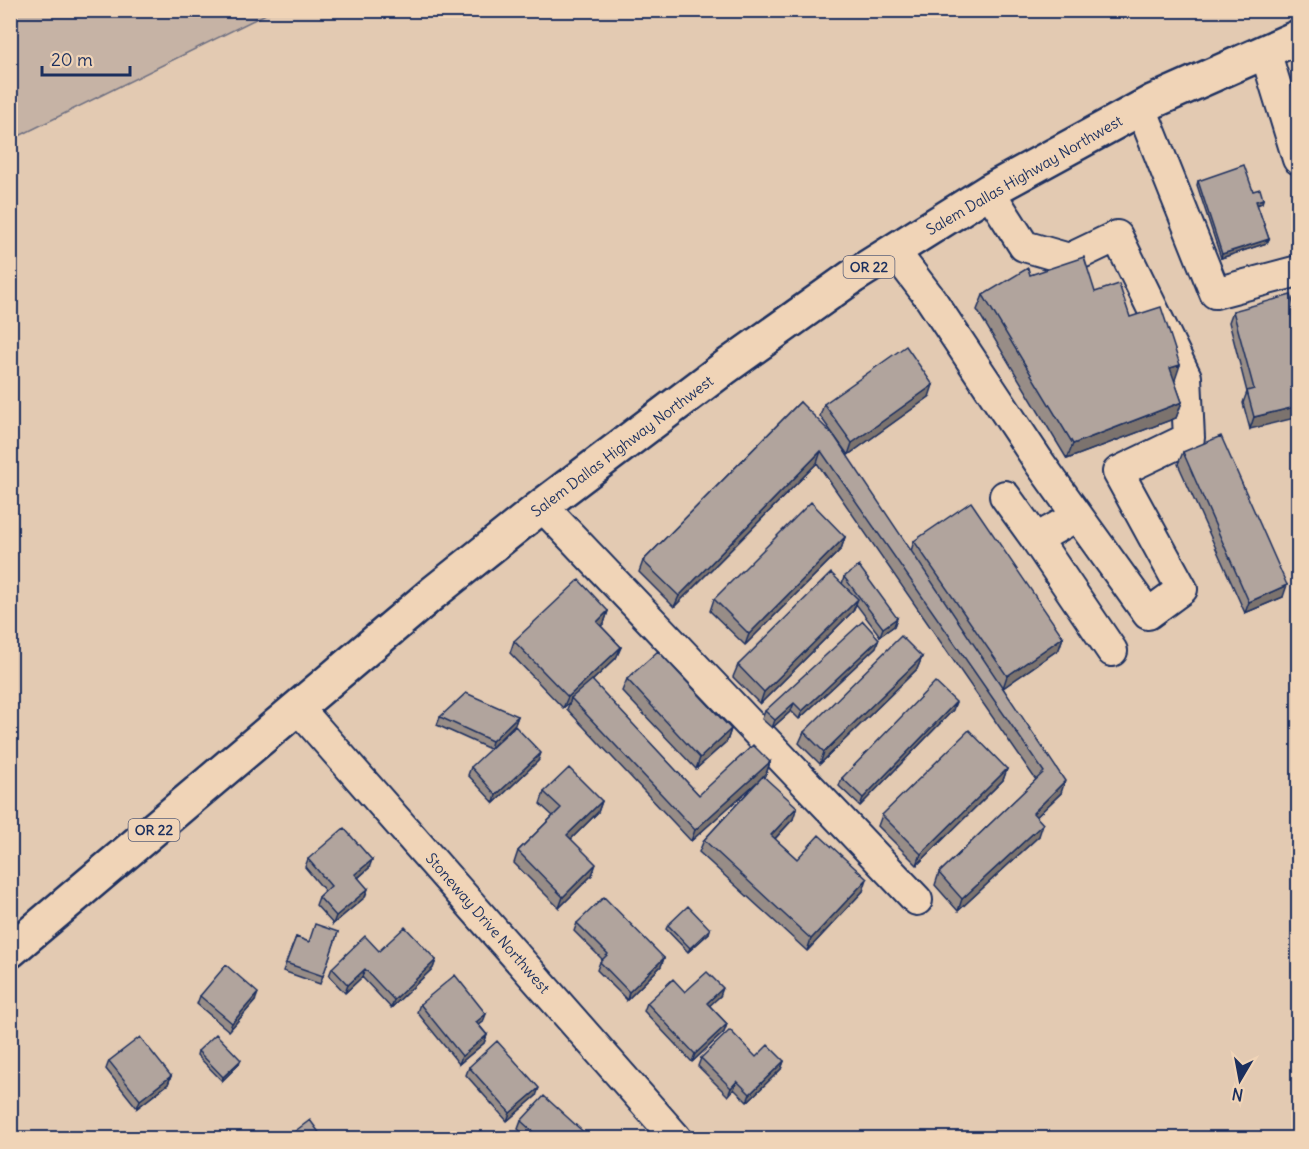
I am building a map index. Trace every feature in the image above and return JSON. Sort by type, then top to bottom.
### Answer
[{"type":"highway","name":"Salem Dallas Highway Northwest","points":[[10,951],[433,593],[542,506],[723,369],[852,278],[989,191],[1154,101],[1299,37]]},
{"type":"street","points":[[1265,51],[1299,159]]},
{"type":"street","points":[[1141,108],[1215,293],[1299,271]]},
{"type":"street","points":[[894,251],[930,298],[1034,455],[1148,614],[1182,589],[1118,472],[1189,438],[1186,377],[1117,236],[1069,259],[1024,246],[989,191]]},
{"type":"street","points":[[1005,496],[1112,651]]},
{"type":"street","points":[[542,506],[917,900]]},
{"type":"street","points":[[1036,540],[1077,516]]},
{"type":"street","name":"Stoneway Drive Northwest","points":[[298,708],[676,1138]]},
{"type":"shaded area","points":[[11,10],[272,10],[272,11],[11,140]]},
{"type":"building","points":[[1244,165],[1253,191],[1260,189],[1263,199],[1256,201],[1269,239],[1222,254],[1198,181]]},
{"type":"building","points":[[1084,257],[1095,292],[1119,284],[1130,317],[1161,307],[1180,365],[1170,368],[1182,402],[1073,444],[983,295],[1028,268],[1030,275]]},
{"type":"building","points":[[1291,295],[1299,323],[1299,406],[1254,417],[1247,391],[1254,389],[1233,311]]},
{"type":"building","points":[[906,346],[933,385],[852,443],[824,404]]},
{"type":"building","points":[[800,402],[835,437],[1065,781],[1033,813],[1043,824],[962,899],[939,873],[1044,772],[821,451],[679,596],[643,561]]},
{"type":"building","points":[[1221,436],[1287,585],[1249,602],[1183,452]]},
{"type":"building","points":[[811,502],[845,537],[749,634],[714,599]]},
{"type":"building","points":[[971,502],[1063,637],[1007,676],[914,541]]},
{"type":"building","points":[[859,566],[897,618],[883,628],[844,577]]},
{"type":"building","points":[[831,573],[858,599],[764,692],[738,665]]},
{"type":"building","points":[[579,580],[608,611],[597,622],[621,647],[568,697],[514,641]]},
{"type":"building","points":[[863,621],[879,639],[802,711],[794,703],[775,720],[765,711]]},
{"type":"building","points":[[901,636],[922,657],[824,752],[804,732]]},
{"type":"building","points":[[658,651],[731,729],[700,758],[627,679]]},
{"type":"building","points":[[592,680],[699,795],[753,745],[770,762],[695,830],[571,698]]},
{"type":"building","points":[[935,682],[956,702],[863,798],[842,778]]},
{"type":"building","points":[[466,693],[518,716],[492,741],[440,717]]},
{"type":"building","points":[[515,726],[541,753],[496,795],[471,767]]},
{"type":"building","points":[[969,730],[1007,769],[921,854],[882,815]]},
{"type":"building","points":[[569,768],[602,801],[567,835],[596,864],[563,897],[518,851],[561,808],[544,792]]},
{"type":"building","points":[[763,776],[797,807],[771,835],[797,859],[819,835],[867,879],[811,939],[704,840]]},
{"type":"building","points":[[344,828],[372,860],[355,874],[368,889],[336,916],[319,897],[331,886],[308,859]]},
{"type":"building","points":[[604,897],[664,958],[629,992],[600,962],[608,954],[577,923]]},
{"type":"building","points":[[688,906],[710,929],[690,948],[668,925]]},
{"type":"building","points":[[315,924],[338,932],[323,976],[286,963],[296,937],[309,942]]},
{"type":"building","points":[[405,927],[436,960],[394,1000],[365,969],[348,985],[332,968],[365,936],[379,951]]},
{"type":"building","points":[[226,965],[258,993],[232,1023],[200,996]]},
{"type":"building","points":[[707,972],[723,988],[707,1003],[727,1024],[695,1054],[647,1003],[673,979],[685,992]]},
{"type":"building","points":[[455,975],[486,1014],[476,1022],[487,1035],[462,1056],[420,1004]]},
{"type":"building","points":[[730,1030],[756,1057],[768,1045],[784,1061],[750,1094],[737,1081],[731,1088],[701,1058]]},
{"type":"building","points":[[216,1034],[241,1060],[223,1077],[198,1051]]},
{"type":"building","points":[[140,1037],[171,1076],[140,1100],[109,1061]]},
{"type":"building","points":[[497,1041],[539,1088],[510,1113],[469,1067]]},
{"type":"building","points":[[544,1096],[590,1138],[540,1138],[521,1121]]},
{"type":"building","points":[[310,1120],[323,1138],[286,1138]]}]
